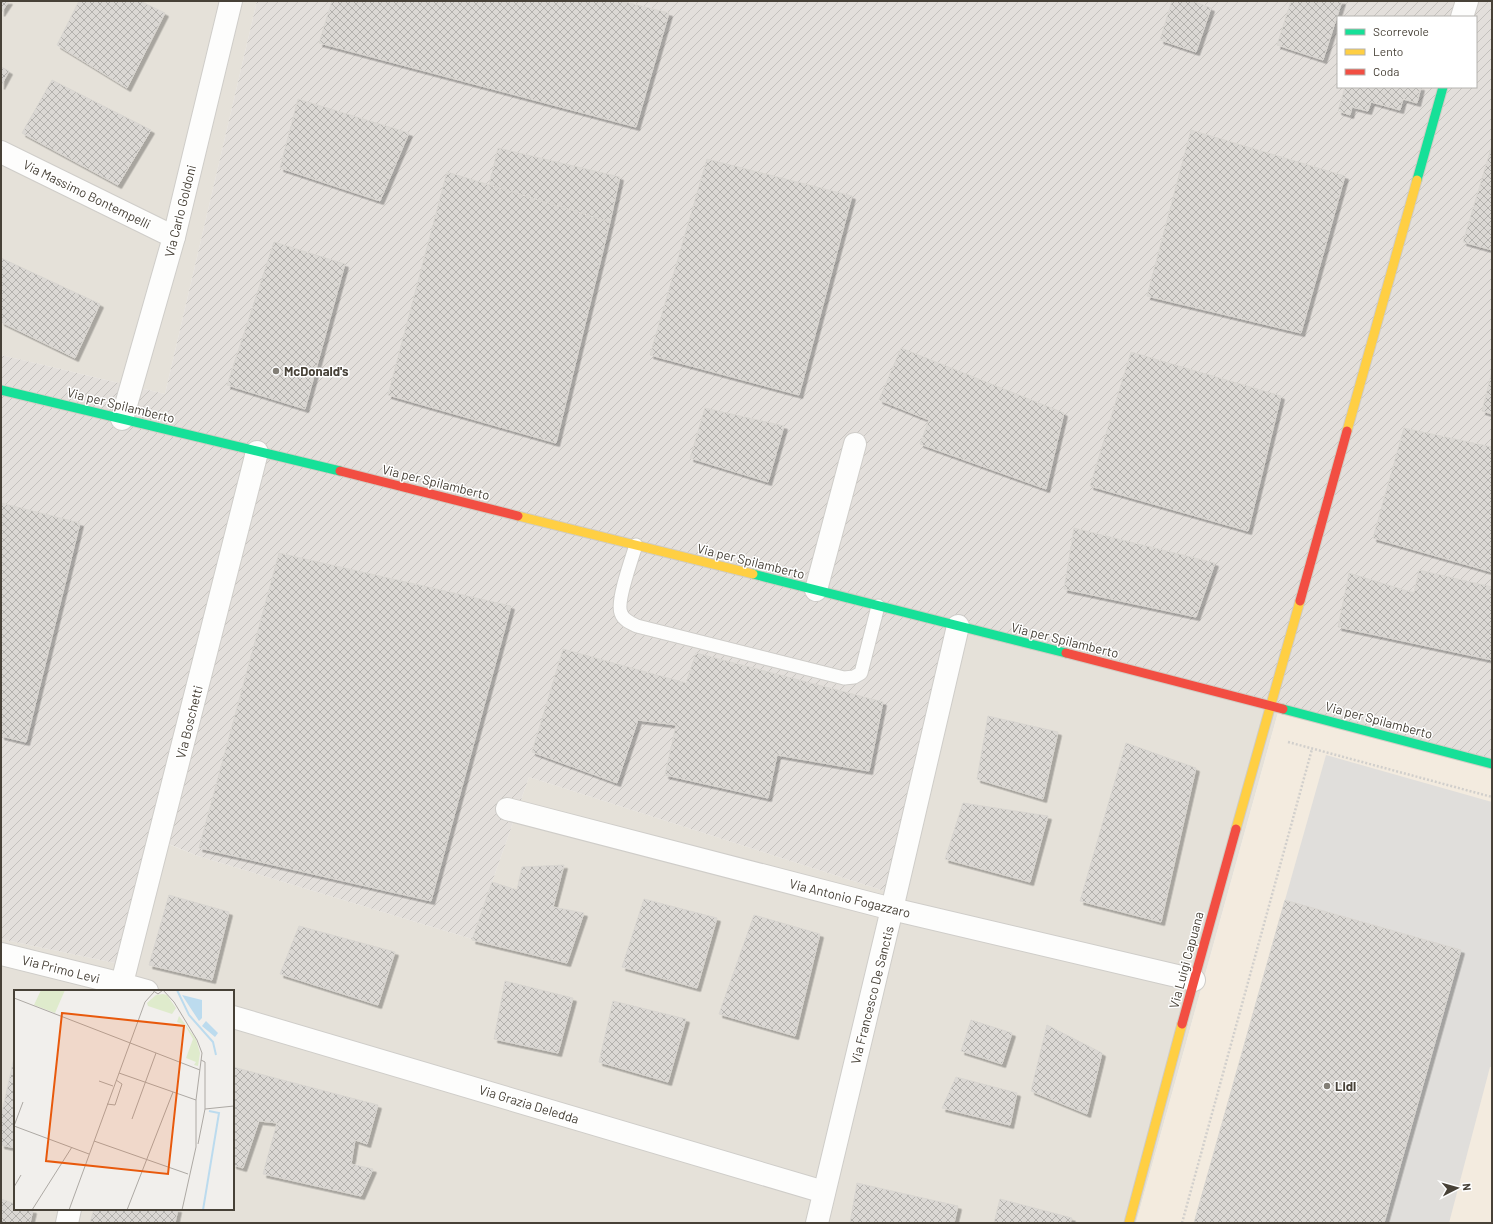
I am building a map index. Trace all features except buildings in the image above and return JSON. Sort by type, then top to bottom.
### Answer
[{"type":"main road","name":"Via Luigi Capuana","points":[[1128,1223],[1194,980],[1443,88]]},
{"type":"main road","name":"Via per Spilamberto","points":[[1,390],[302,462],[816,590],[1271,705],[1492,764]]},
{"type":"street","name":"Via Carlo Goldoni","points":[[122,419],[174,237],[231,1]]},
{"type":"street","points":[[1462,16],[1466,1]]},
{"type":"street","name":"Via Massimo Bontempelli","points":[[1,152],[174,237]]},
{"type":"street","points":[[816,590],[855,444]]},
{"type":"street","name":"Via Boschetti","points":[[121,987],[257,452]]},
{"type":"street","name":"Via Francesco De Sanctis","points":[[816,1223],[892,909],[958,626]]},
{"type":"street","name":"Via Antonio Fogazzaro","points":[[507,809],[892,909],[1194,980]]},
{"type":"street","name":"Via Primo Levi","points":[[1,954],[121,987]]},
{"type":"street","points":[[121,987],[140,990]]},
{"type":"street","name":"Via Grazia Deledda","points":[[234,1017],[824,1192]]},
{"type":"street","points":[[67,1223],[70,1210]]},
{"type":"lane","points":[[636,545],[621,596],[620,612],[626,620],[637,626],[844,678],[854,677],[861,672],[878,606]]},
{"type":"path","points":[[1262,735],[1492,797]]},
{"type":"path","points":[[1182,1223],[1312,749]]},
{"type":"shaded area","points":[[1,1],[257,1],[165,394],[1,355]]},
{"type":"shaded area","points":[[257,1],[1492,1],[1492,765],[961,632],[894,894],[529,777],[472,939],[198,856],[164,842],[115,963],[1,939],[1,355],[165,394]]},
{"type":"shaded area","points":[[961,632],[1279,709],[1136,1223],[1,1223],[1,939],[115,963],[163,842],[198,856],[472,939],[529,777],[894,894]]},
{"type":"shaded area","points":[[1279,709],[1492,765],[1492,1223],[1136,1223]]},
{"type":"shaded area","points":[[1326,755],[1492,802],[1492,1067],[1490,1067],[1449,1223],[1384,1223],[1460,950],[1285,900]]},
{"type":"traffic: fast","points":[[1417,180],[1443,88]]},
{"type":"traffic: fast","points":[[1,390],[340,471]]},
{"type":"traffic: fast","points":[[753,574],[1066,653]]},
{"type":"traffic: fast","points":[[1283,709],[1492,764]]},
{"type":"traffic: slow","points":[[1347,431],[1417,180]]},
{"type":"traffic: slow","points":[[518,516],[753,574]]},
{"type":"traffic: slow","points":[[1236,829],[1300,601]]},
{"type":"traffic: slow","points":[[1129,1223],[1182,1024]]},
{"type":"traffic: jam","points":[[1300,601],[1347,431]]},
{"type":"traffic: jam","points":[[340,471],[518,516]]},
{"type":"traffic: jam","points":[[1066,653],[1283,709]]},
{"type":"traffic: jam","points":[[1182,1024],[1236,829]]},
{"type":"place","name":"McDonald's","points":[[276,371]]},
{"type":"place","name":"Lidl","points":[[1327,1086]]}]
